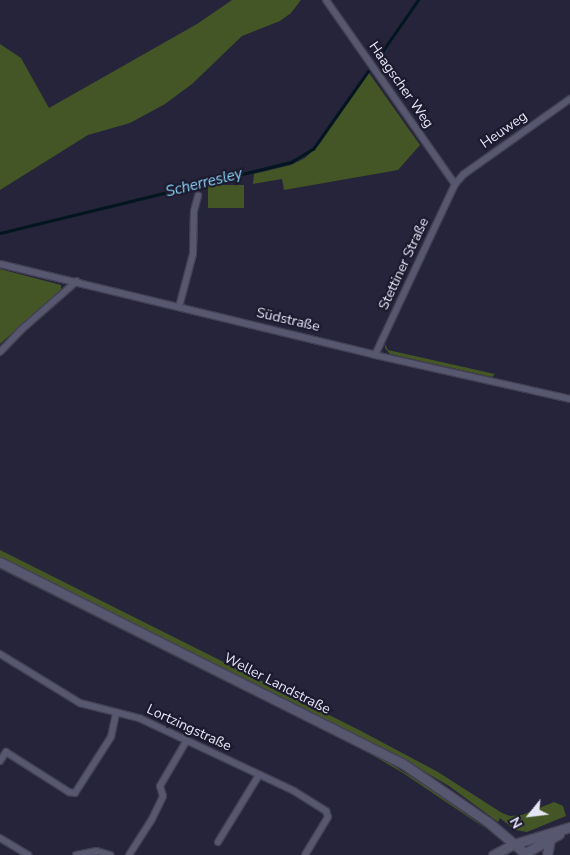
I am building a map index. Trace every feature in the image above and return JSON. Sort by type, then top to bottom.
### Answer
[{"type":"main road","name":"Weller Landstraße","points":[[0,562],[402,763],[468,808],[524,854]]},
{"type":"main road","points":[[493,855],[514,844],[569,827]]},
{"type":"main road","points":[[524,854],[569,827]]},
{"type":"main road","points":[[547,855],[550,840]]},
{"type":"street","name":"Haagscher Weg","points":[[326,0],[455,184]]},
{"type":"street","name":"Heuweg","points":[[455,184],[464,174],[570,98]]},
{"type":"street","name":"Stettiner Straße","points":[[375,355],[455,184]]},
{"type":"street","points":[[179,308],[192,254],[194,211],[198,196]]},
{"type":"street","name":"Südstraße","points":[[0,264],[77,281],[179,308],[375,355],[570,399]]},
{"type":"street","points":[[0,352],[21,330],[77,281]]},
{"type":"street","name":"Lortzingstraße","points":[[0,654],[80,703],[139,718],[294,791],[326,811],[328,817],[305,855]]},
{"type":"street","points":[[0,761],[6,752],[69,792],[75,793],[111,737],[116,712]]},
{"type":"street","points":[[129,855],[152,819],[163,796],[160,786],[187,740]]},
{"type":"street","points":[[218,842],[259,775]]},
{"type":"street","points":[[0,838],[28,855]]},
{"type":"street","points":[[76,855],[97,851],[110,855]]},
{"type":"green space","points":[[232,0],[301,0],[291,13],[280,21],[242,36],[192,84],[165,104],[130,123],[88,135],[0,190],[0,44],[21,58],[49,108],[197,24]]},
{"type":"green space","points":[[369,73],[420,145],[398,170],[284,190],[282,179],[253,184],[254,174],[291,165],[305,158],[318,146]]},
{"type":"green space","points":[[208,185],[244,185],[244,208],[208,208]]},
{"type":"green space","points":[[0,269],[61,285],[61,290],[0,344]]},
{"type":"green space","points":[[385,344],[388,350],[495,374],[492,377],[390,354],[385,348]]},
{"type":"green space","points":[[0,550],[361,731],[438,772],[502,813],[510,816],[522,815],[554,802],[563,806],[566,816],[527,832],[515,830],[500,818],[498,822],[449,786],[403,759],[0,557]]},
{"type":"green space","points":[[0,567],[368,750],[434,791],[489,831],[403,773],[367,752],[0,569]]},
{"type":"waterway","name":"Scherresley","points":[[377,59],[418,0]]},
{"type":"waterway","name":"Scherresley","points":[[0,233],[291,162],[313,149],[368,71]]}]
